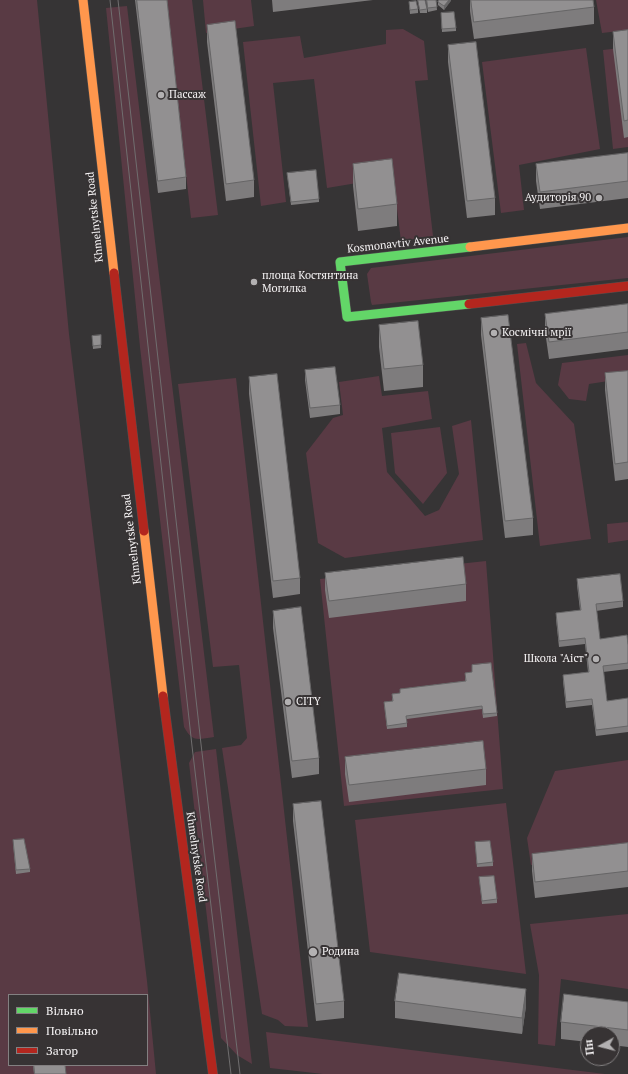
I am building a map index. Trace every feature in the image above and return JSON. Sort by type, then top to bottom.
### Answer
[{"type":"main road","name":"Khmelnytske Road","points":[[83,0],[169,749],[213,1074]]},
{"type":"main road","name":"Kosmonavtiv Avenue","points":[[628,228],[340,262],[346,317],[628,286]]},
{"type":"shaded area","points":[[0,0],[37,0],[69,334],[147,981],[156,1074],[0,1074]]},
{"type":"shaded area","points":[[166,0],[192,0],[218,215],[191,218]]},
{"type":"shaded area","points":[[203,0],[251,0],[254,26],[206,33]]},
{"type":"shaded area","points":[[596,0],[628,0],[628,30],[602,33]]},
{"type":"shaded area","points":[[127,6],[214,737],[204,739],[193,738],[184,727],[140,347],[106,8]]},
{"type":"shaded area","points":[[403,29],[424,41],[428,80],[415,81],[433,236],[401,241],[393,177],[327,188],[314,79],[273,83],[286,202],[261,206],[243,42],[300,36],[304,58],[386,44],[386,30]]},
{"type":"shaded area","points":[[628,47],[628,147],[613,149],[603,50]]},
{"type":"shaded area","points":[[586,48],[600,149],[519,165],[524,210],[501,213],[482,62]]},
{"type":"shaded area","points":[[628,237],[628,278],[372,305],[371,302],[367,274],[371,268]]},
{"type":"shaded area","points":[[526,343],[536,383],[574,424],[591,539],[540,546],[517,344]]},
{"type":"shaded area","points":[[628,355],[628,378],[589,384],[586,401],[569,399],[558,385],[562,363]]},
{"type":"shaded area","points":[[379,376],[382,396],[428,391],[432,419],[382,428],[387,472],[425,516],[439,510],[459,474],[452,426],[471,420],[483,540],[345,558],[318,543],[306,453],[333,418],[343,415],[339,382]]},
{"type":"shaded area","points":[[236,378],[308,1027],[285,1026],[278,1020],[262,1014],[222,748],[241,745],[247,738],[239,665],[213,667],[178,384]]},
{"type":"shaded area","points":[[440,427],[447,473],[423,504],[395,473],[391,433]]},
{"type":"shaded area","points":[[628,522],[628,540],[608,543],[607,524]]},
{"type":"shaded area","points":[[486,561],[503,789],[344,806],[320,579]]},
{"type":"shaded area","points":[[216,749],[252,1064],[237,1055],[221,1038],[189,763],[195,752]]},
{"type":"shaded area","points":[[628,760],[628,850],[531,865],[527,838],[555,771]]},
{"type":"shaded area","points":[[506,803],[526,974],[370,952],[355,820]]},
{"type":"shaded area","points":[[628,914],[628,989],[561,979],[555,1046],[538,1044],[539,975],[530,924]]},
{"type":"shaded area","points":[[266,1032],[605,1074],[323,1074],[270,1068]]},
{"type":"building","name":"Пассаж","points":[[137,0],[167,0],[186,177],[158,181]]},
{"type":"building","points":[[418,0],[425,0],[427,9],[420,10]]},
{"type":"building","points":[[427,0],[436,0],[437,7],[428,8]]},
{"type":"building","points":[[439,0],[449,0],[444,6],[438,2]]},
{"type":"building","points":[[471,0],[593,0],[594,7],[474,22]]},
{"type":"building","points":[[416,1],[418,9],[410,10],[409,2]]},
{"type":"building","points":[[454,12],[456,28],[442,29],[441,13]]},
{"type":"building","points":[[235,21],[254,180],[226,184],[207,25]]},
{"type":"building","points":[[628,30],[628,120],[624,121],[613,32]]},
{"type":"building","points":[[476,42],[495,198],[467,201],[448,45]]},
{"type":"building","points":[[628,153],[628,181],[540,192],[536,164]]},
{"type":"building","points":[[392,159],[397,204],[358,209],[353,164]]},
{"type":"building","points":[[316,170],[319,199],[291,202],[287,173]]},
{"type":"building","points":[[628,304],[628,332],[549,342],[545,314]]},
{"type":"building","points":[[508,315],[533,518],[505,521],[481,318]]},
{"type":"building","points":[[418,321],[423,365],[384,369],[379,325]]},
{"type":"building","points":[[101,335],[101,345],[93,346],[92,336]]},
{"type":"building","points":[[335,367],[340,405],[310,408],[305,370]]},
{"type":"building","points":[[628,371],[628,462],[615,464],[605,373]]},
{"type":"building","points":[[277,374],[300,578],[273,581],[249,377]]},
{"type":"building","points":[[463,557],[466,584],[329,601],[325,573]]},
{"type":"building","points":[[620,574],[623,601],[596,604],[600,639],[627,635],[628,663],[603,666],[607,701],[628,698],[628,726],[596,730],[592,699],[566,702],[563,675],[589,672],[585,638],[559,641],[556,613],[581,610],[577,579]]},
{"type":"building","points":[[301,607],[319,758],[292,761],[273,611]]},
{"type":"building","points":[[491,663],[497,713],[483,714],[482,706],[406,716],[407,723],[387,726],[384,702],[393,701],[392,694],[400,693],[400,689],[466,681],[465,673],[472,672],[472,665]]},
{"type":"building","points":[[483,741],[486,769],[349,785],[345,757]]},
{"type":"building","points":[[321,801],[344,1001],[316,1004],[293,804]]},
{"type":"building","points":[[24,839],[30,869],[16,870],[13,840]]},
{"type":"building","points":[[490,841],[493,862],[477,864],[475,842]]},
{"type":"building","points":[[628,843],[628,871],[535,882],[532,854]]},
{"type":"building","points":[[494,876],[497,899],[482,901],[479,877]]},
{"type":"building","points":[[399,973],[526,989],[522,1018],[395,1001]]},
{"type":"building","points":[[564,994],[628,1002],[628,1030],[620,1029],[620,1026],[594,1026],[561,1022]]},
{"type":"building","points":[[34,1066],[65,1066],[66,1074],[35,1074]]},
{"type":"tram line","points":[[110,0],[192,746],[231,1074]]},
{"type":"tram line","points":[[118,0],[201,744],[240,1074]]},
{"type":"traffic: fast","points":[[469,304],[347,317],[340,262],[470,247]]},
{"type":"traffic: slow","points":[[83,0],[114,273]]},
{"type":"traffic: slow","points":[[470,247],[628,228]]},
{"type":"traffic: slow","points":[[144,531],[163,696]]},
{"type":"traffic: jam","points":[[114,273],[144,531]]},
{"type":"traffic: jam","points":[[469,304],[628,286]]},
{"type":"traffic: jam","points":[[163,696],[213,1074]]},
{"type":"place","name":"Пассаж","points":[[161,95]]},
{"type":"place","name":"Аудиторія 90","points":[[599,198]]},
{"type":"place","name":"площа Костянтина Могилка","points":[[254,282]]},
{"type":"place","name":"Космічні мрії","points":[[494,333]]},
{"type":"place","name":"Школа \"Аіст\"","points":[[596,659]]},
{"type":"place","name":"CITY","points":[[288,702]]},
{"type":"place","name":"Родина","points":[[313,952]]}]
